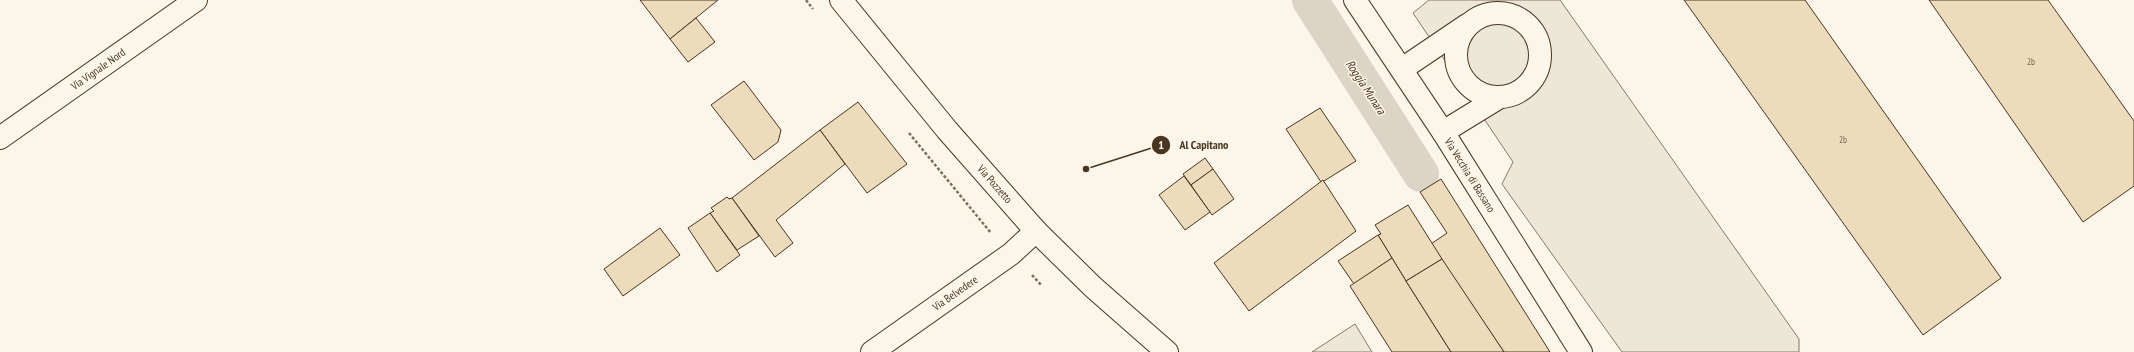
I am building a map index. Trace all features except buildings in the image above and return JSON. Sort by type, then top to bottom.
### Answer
[{"type":"street","name":"Via Vignale Nord","points":[[0,138],[196,0]]},
{"type":"street","name":"Via Pozzetto","points":[[841,0],[947,130],[1036,231],[1093,287],[1166,352]]},
{"type":"street","name":"Via Vecchia di Bassano","points":[[1355,0],[1443,132],[1581,352]]},
{"type":"street","points":[[1402,69],[1483,16],[1497,13],[1512,15],[1524,22],[1534,33],[1540,47],[1540,61],[1536,75],[1527,86],[1514,94],[1500,97],[1443,132]]},
{"type":"street","points":[[1470,24],[1460,38],[1456,54],[1459,71],[1468,86],[1483,94],[1500,97]]},
{"type":"street","name":"Via Belvedere","points":[[872,352],[1011,254],[1036,231]]},
{"type":"shaded area","points":[[1429,0],[1560,0],[1799,339],[1799,352],[1622,352],[1502,184],[1513,162],[1413,13]]},
{"type":"shaded area","points":[[1355,324],[1372,352],[1312,352]]},
{"type":"waterway","name":"Roggia Munara","points":[[1310,0],[1421,174]]},
{"type":"place","name":"Al Capitano","points":[[1086,169]]}]
